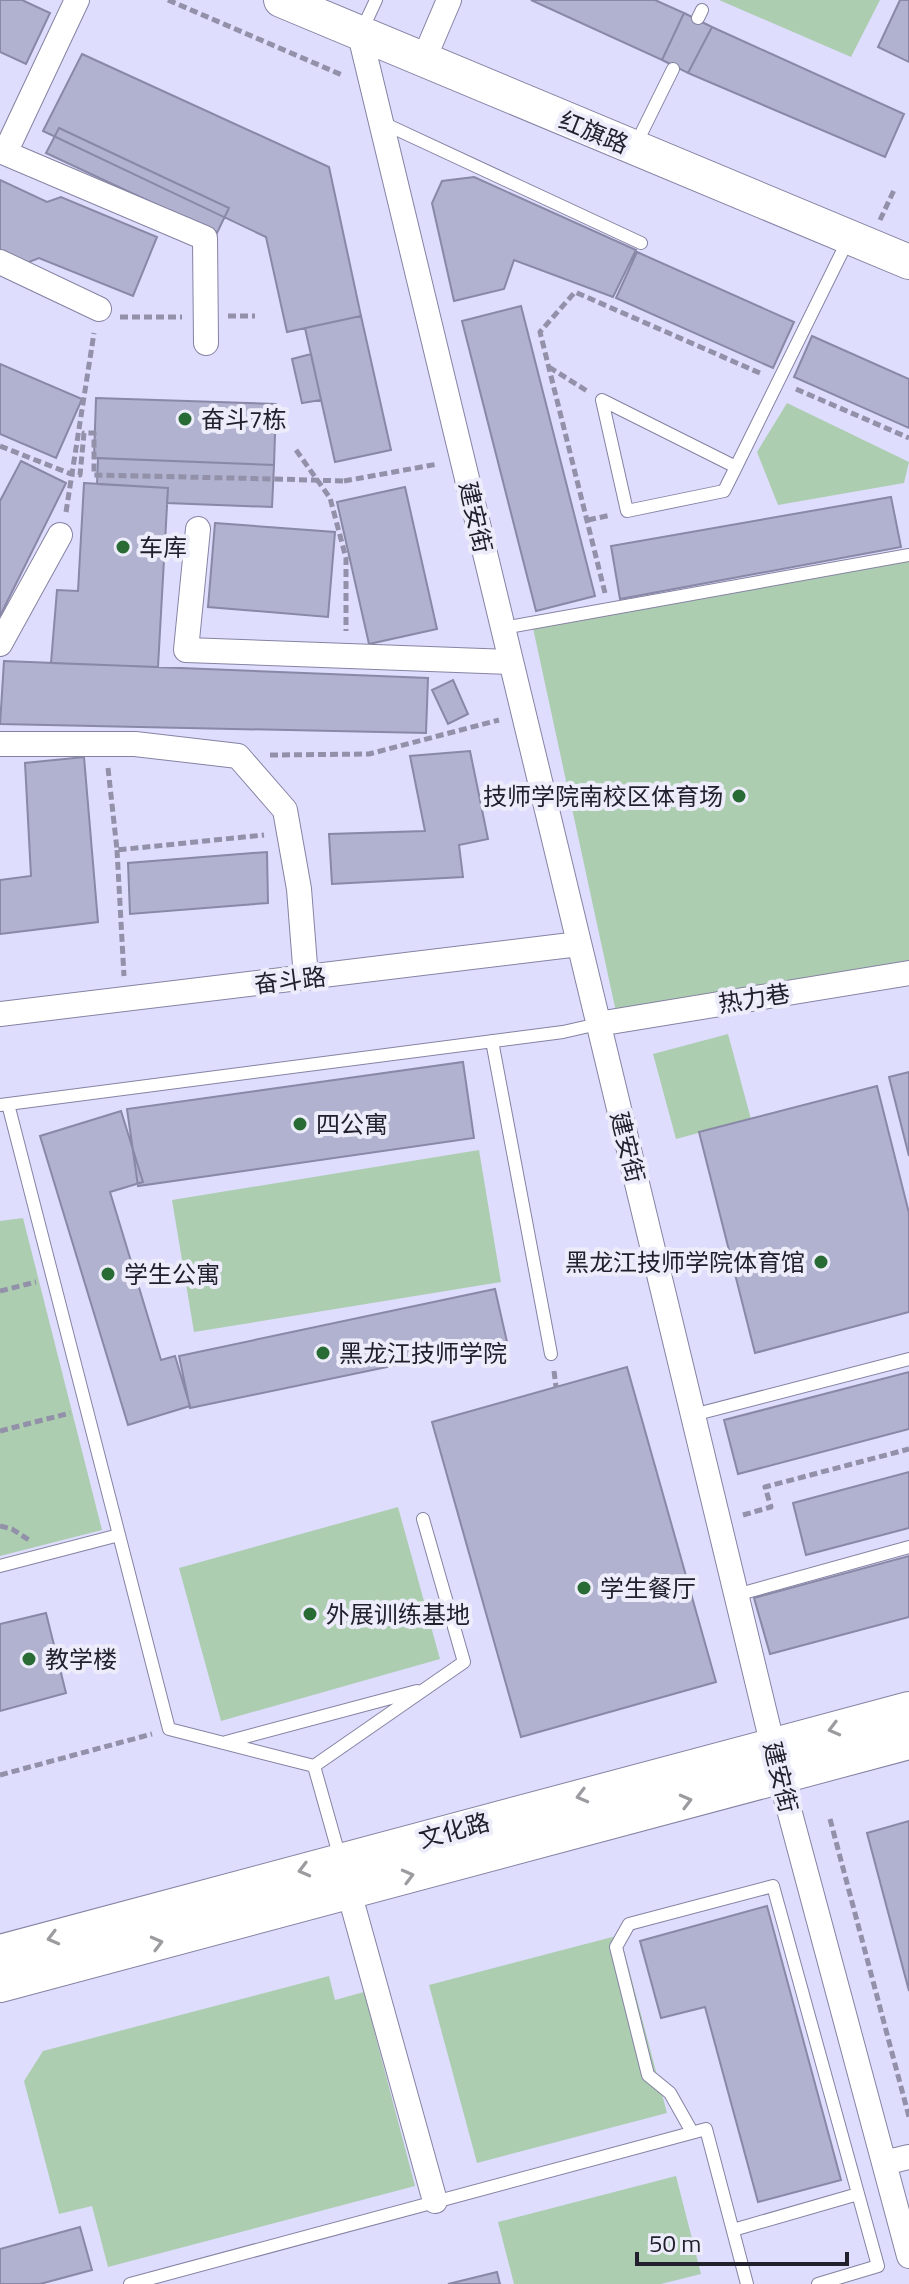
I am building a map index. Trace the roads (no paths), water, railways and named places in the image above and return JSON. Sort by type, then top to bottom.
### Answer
[{"type":"main road","name":"红旗路","points":[[281,0],[909,262]]},
{"type":"main road","name":"文化路","points":[[0,1952],[344,1876],[776,1761],[909,1709]]},
{"type":"main road","name":"文化路","points":[[776,1761],[909,1742]]},
{"type":"main road","name":"文化路","points":[[0,1985],[344,1876]]},
{"type":"street","points":[[77,0],[2,154],[205,238],[206,343]]},
{"type":"street","points":[[423,61],[449,0]]},
{"type":"street","name":"建安街","points":[[360,35],[776,1761],[909,2256]]},
{"type":"street","points":[[0,262],[99,309]]},
{"type":"street","points":[[198,529],[186,650],[511,662]]},
{"type":"street","points":[[0,644],[60,535]]},
{"type":"street","points":[[0,744],[105,743],[238,756],[285,810],[299,889],[306,978]]},
{"type":"street","name":"奋斗路","points":[[0,1014],[579,944]]},
{"type":"street","name":"热力巷","points":[[598,1024],[909,973]]},
{"type":"street","points":[[344,1876],[435,2201]]},
{"type":"street","points":[[884,2163],[909,2157]]},
{"type":"lane","points":[[360,35],[376,0]]},
{"type":"lane","points":[[634,149],[673,69]]},
{"type":"lane","points":[[381,122],[641,243]]},
{"type":"lane","points":[[736,467],[602,400],[627,511],[724,491],[736,467],[849,237]]},
{"type":"lane","points":[[503,628],[909,555]]},
{"type":"lane","points":[[423,1519],[464,1662],[314,1766],[169,1729],[53,1278],[4,1104],[492,1041],[598,1024]]},
{"type":"lane","points":[[492,1041],[551,1354]]},
{"type":"lane","points":[[693,1415],[909,1359]]},
{"type":"lane","points":[[0,1566],[119,1535]]},
{"type":"lane","points":[[736,1595],[909,1547]]},
{"type":"lane","points":[[222,1743],[427,1688]]},
{"type":"lane","points":[[314,1766],[344,1876]]},
{"type":"lane","points":[[692,2132],[670,2093],[648,2075],[616,1947],[629,1924],[773,1886],[878,2266],[818,2284]]},
{"type":"lane","points":[[130,2284],[706,2129],[747,2284]]},
{"type":"lane","points":[[733,2230],[858,2194]]},
{"type":"place","name":"奋斗7栋","points":[[185,419]]},
{"type":"place","name":"车库","points":[[123,547]]},
{"type":"place","name":"技师学院南校区体育场","points":[[739,796]]},
{"type":"place","name":"四公寓","points":[[300,1124]]},
{"type":"place","name":"黑龙江技师学院体育馆","points":[[821,1262]]},
{"type":"place","name":"学生公寓","points":[[108,1274]]},
{"type":"place","name":"黑龙江技师学院","points":[[323,1353]]},
{"type":"place","name":"学生餐厅","points":[[584,1588]]},
{"type":"place","name":"外展训练基地","points":[[310,1614]]},
{"type":"place","name":"教学楼","points":[[29,1659]]}]
